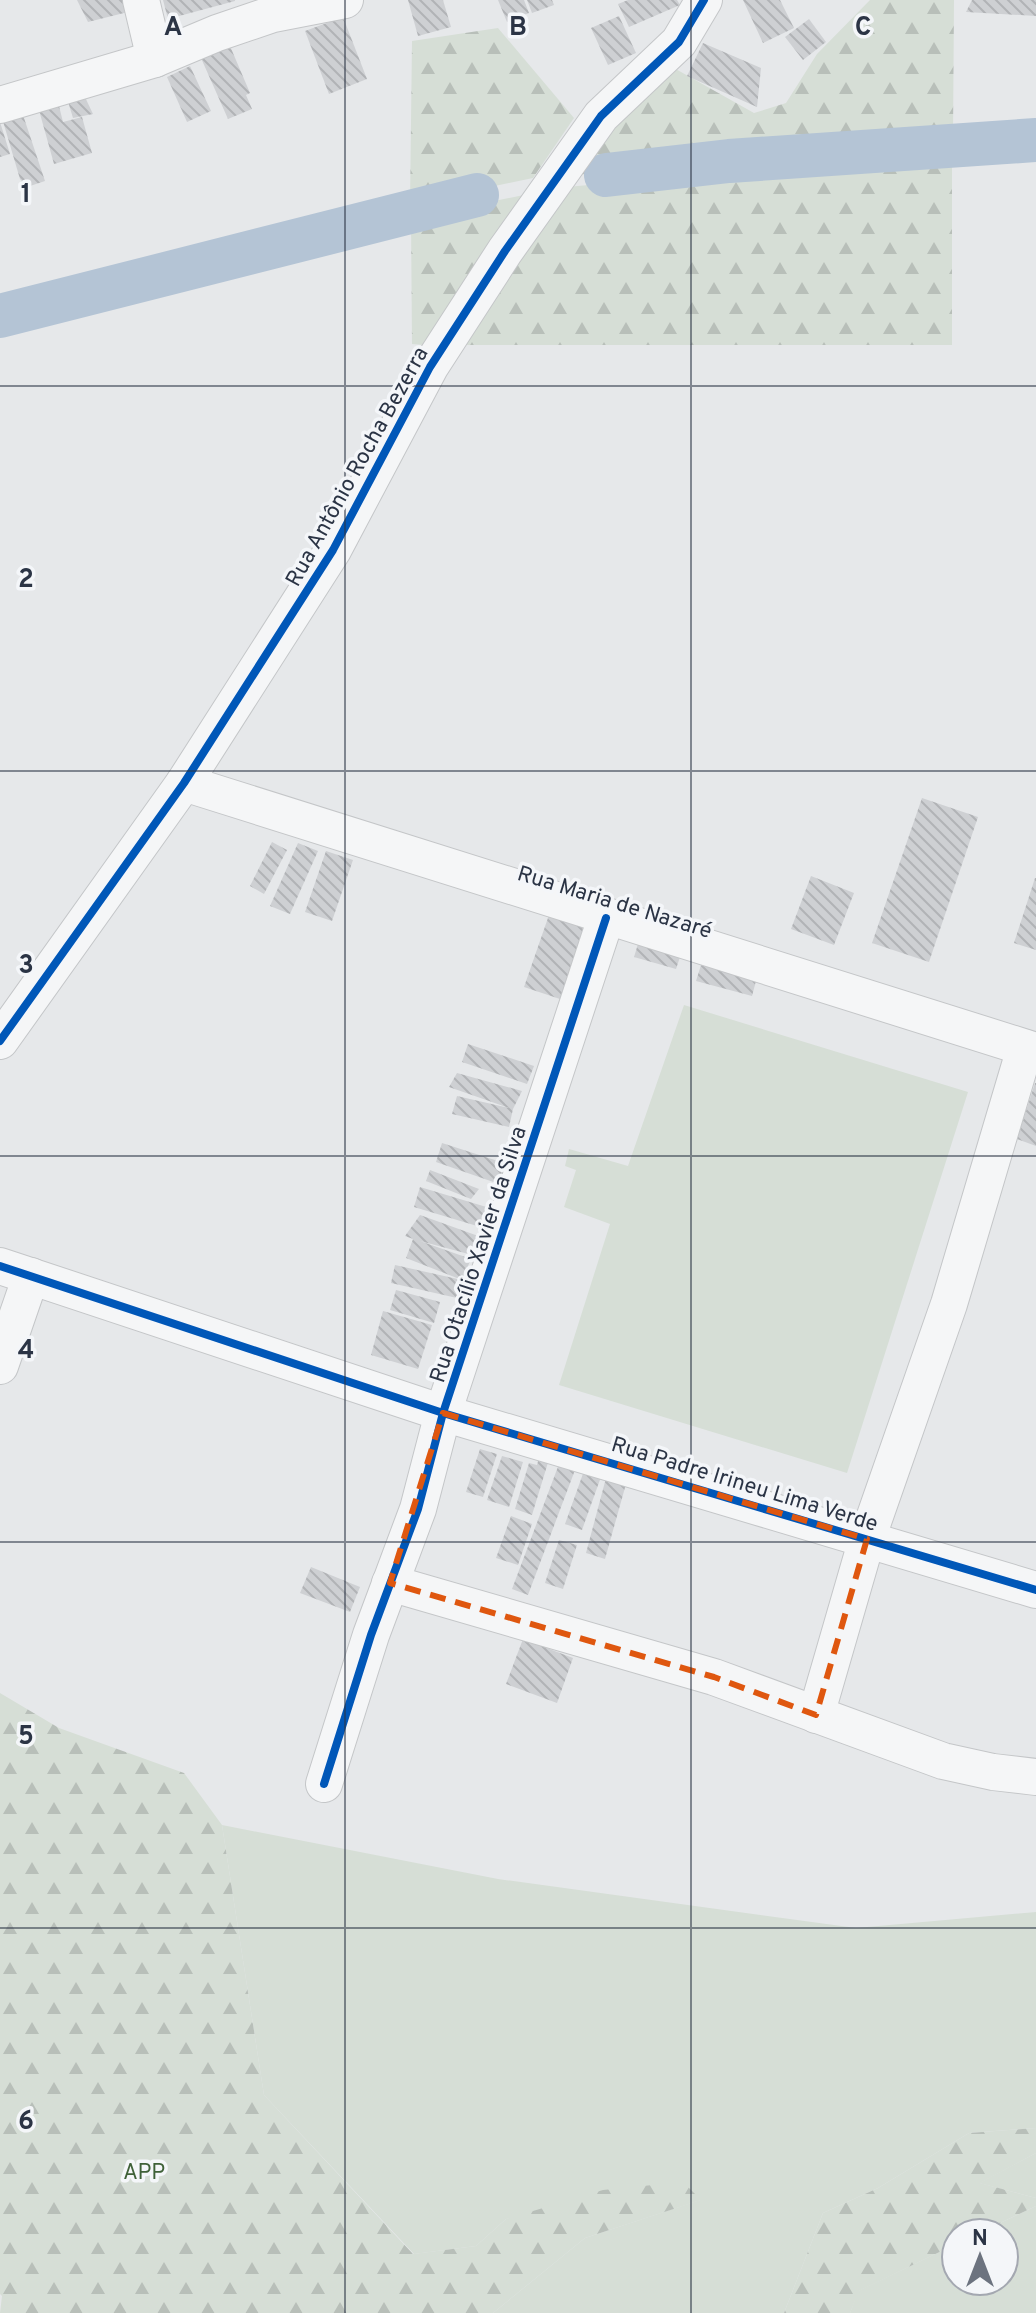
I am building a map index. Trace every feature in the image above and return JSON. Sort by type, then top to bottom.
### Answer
[{"type":"street","points":[[141,0],[155,59]]},
{"type":"street","points":[[0,105],[155,59],[276,7],[345,0]]},
{"type":"street","name":"Rua Antônio Rocha Bezerra","points":[[0,1041],[184,783],[333,550],[430,367],[505,251],[601,116],[679,42],[704,0]]},
{"type":"street","name":"Rua Maria de Nazaré","points":[[184,783],[1031,1050]]},
{"type":"street","name":"Rua Otacílio Xavier da Silva","points":[[324,1784],[390,1583],[418,1509],[443,1413],[606,918]]},
{"type":"street","points":[[816,1715],[867,1539],[949,1304],[1031,1050]]},
{"type":"street","points":[[0,1366],[15,1271]]},
{"type":"street","name":"Rua Padre Irineu Lima Verde","points":[[15,1271],[443,1413],[1036,1590]]},
{"type":"street","points":[[390,1583],[714,1677],[943,1761],[1036,1777]]},
{"type":"highlighted area","points":[[443,1413],[867,1539],[816,1715],[714,1677],[390,1583]]},
{"type":"green space","points":[[870,0],[954,0],[953,138],[567,176],[665,63],[754,113],[786,103],[817,54]]},
{"type":"green space","points":[[498,28],[574,118],[533,178],[410,204],[412,41]]},
{"type":"green space","points":[[952,153],[952,345],[451,345],[555,188]]},
{"type":"green space","points":[[524,195],[435,346],[412,344],[411,218]]},
{"type":"green space","points":[[684,1005],[968,1092],[847,1473],[559,1385],[610,1224],[564,1207],[576,1170],[565,1166],[569,1149],[628,1166]]},
{"type":"green space","name":"APP","points":[[0,1693],[59,1728],[184,1773],[222,1825],[264,2095],[413,2254],[476,2246],[506,2219],[603,2190],[683,2182],[701,2200],[585,2238],[493,2313],[0,2313]]},
{"type":"green space","points":[[222,1825],[498,1879],[856,1928],[1036,1912],[1036,2128],[969,2133],[878,2188],[823,2213],[784,2313],[493,2313],[585,2238],[700,2200],[506,2219],[476,2246],[414,2254],[264,2095]]},
{"type":"green space","points":[[1036,2128],[1036,2153],[980,2183],[1036,2198],[1036,2206],[1013,2217],[940,2217],[940,2252],[859,2291],[850,2313],[784,2313],[823,2213],[878,2188],[969,2133]]},
{"type":"green space","points":[[1036,2153],[1036,2198],[979,2183]]},
{"type":"green space","points":[[1036,2206],[1036,2313],[850,2313],[858,2291],[940,2252],[940,2297],[1020,2297],[1020,2217],[1013,2217]]},
{"type":"building","points":[[77,0],[129,0],[132,11],[88,22]]},
{"type":"building","points":[[163,0],[235,0],[235,1],[168,19]]},
{"type":"building","points":[[408,0],[443,0],[451,27],[418,36]]},
{"type":"building","points":[[498,0],[524,0],[529,13],[507,22]]},
{"type":"building","points":[[527,0],[552,0],[554,5],[532,13]]},
{"type":"building","points":[[628,0],[677,0],[680,5],[629,27],[618,4]]},
{"type":"building","points":[[743,0],[780,0],[794,28],[763,43]]},
{"type":"building","points":[[972,0],[1036,0],[1036,16],[966,12]]},
{"type":"building","points":[[619,16],[636,53],[608,65],[591,28]]},
{"type":"building","points":[[343,17],[367,79],[329,94],[305,31]]},
{"type":"building","points":[[809,19],[826,42],[803,60],[785,37]]},
{"type":"building","points":[[703,43],[761,68],[757,107],[687,76]]},
{"type":"building","points":[[230,46],[250,93],[246,95],[252,109],[228,119],[201,58]]},
{"type":"building","points":[[190,66],[211,111],[187,122],[167,77]]},
{"type":"building","points":[[83,93],[93,114],[73,118],[66,95]]},
{"type":"building","points":[[57,98],[63,122],[82,117],[92,153],[54,164],[37,103]]},
{"type":"building","points":[[22,112],[45,181],[27,187],[20,179],[2,118]]},
{"type":"building","points":[[0,122],[10,154],[0,157]]},
{"type":"building","points":[[922,798],[978,817],[929,962],[872,943]]},
{"type":"building","points":[[272,842],[287,850],[264,894],[250,886]]},
{"type":"building","points":[[298,843],[318,851],[290,914],[270,906]]},
{"type":"building","points":[[326,851],[353,860],[332,921],[305,912]]},
{"type":"building","points":[[811,876],[854,893],[834,945],[791,929]]},
{"type":"building","points":[[1036,878],[1036,950],[1014,943]]},
{"type":"building","points":[[549,915],[588,928],[563,1000],[524,987]]},
{"type":"building","points":[[638,944],[680,957],[676,969],[634,957]]},
{"type":"building","points":[[701,965],[756,981],[752,996],[696,981]]},
{"type":"building","points":[[468,1044],[534,1066],[527,1084],[462,1062]]},
{"type":"building","points":[[457,1073],[522,1091],[509,1127],[452,1114],[457,1096],[509,1108],[449,1087]]},
{"type":"building","points":[[1036,1083],[1036,1146],[1017,1139]]},
{"type":"building","points":[[442,1143],[501,1162],[502,1185],[436,1162]]},
{"type":"building","points":[[430,1170],[479,1189],[471,1199],[426,1181]]},
{"type":"building","points":[[420,1187],[493,1209],[487,1229],[414,1207]]},
{"type":"building","points":[[420,1215],[481,1237],[476,1256],[420,1241],[471,1259],[462,1280],[406,1258],[413,1239],[405,1236]]},
{"type":"building","points":[[395,1265],[462,1280],[457,1298],[391,1283]]},
{"type":"building","points":[[396,1290],[440,1302],[434,1323],[390,1310]]},
{"type":"building","points":[[383,1311],[432,1325],[418,1369],[371,1355]]},
{"type":"building","points":[[480,1449],[497,1454],[483,1497],[466,1492]]},
{"type":"building","points":[[540,1453],[550,1456],[532,1515],[515,1509],[529,1463],[537,1465]]},
{"type":"building","points":[[502,1456],[523,1462],[509,1507],[487,1500]]},
{"type":"building","points":[[559,1464],[575,1470],[528,1595],[512,1589]]},
{"type":"building","points":[[585,1468],[602,1474],[582,1530],[565,1524]]},
{"type":"building","points":[[606,1478],[626,1484],[605,1559],[586,1553]]},
{"type":"building","points":[[511,1516],[532,1524],[518,1565],[496,1558]]},
{"type":"building","points":[[559,1540],[577,1545],[563,1589],[545,1583]]},
{"type":"building","points":[[311,1567],[360,1587],[350,1612],[300,1593]]},
{"type":"building","points":[[523,1639],[573,1658],[557,1703],[506,1684]]},
{"type":"waterway","points":[[606,175],[729,161],[1036,140]]},
{"type":"waterway","points":[[0,316],[477,195]]},
{"type":"cycle path","points":[[0,1041],[184,783],[333,550],[430,367],[505,251],[601,116],[679,42],[704,0]]},
{"type":"cycle path","points":[[324,1784],[371,1635],[418,1509],[443,1413],[606,918]]},
{"type":"cycle path","points":[[0,1266],[443,1413],[1036,1590]]}]
